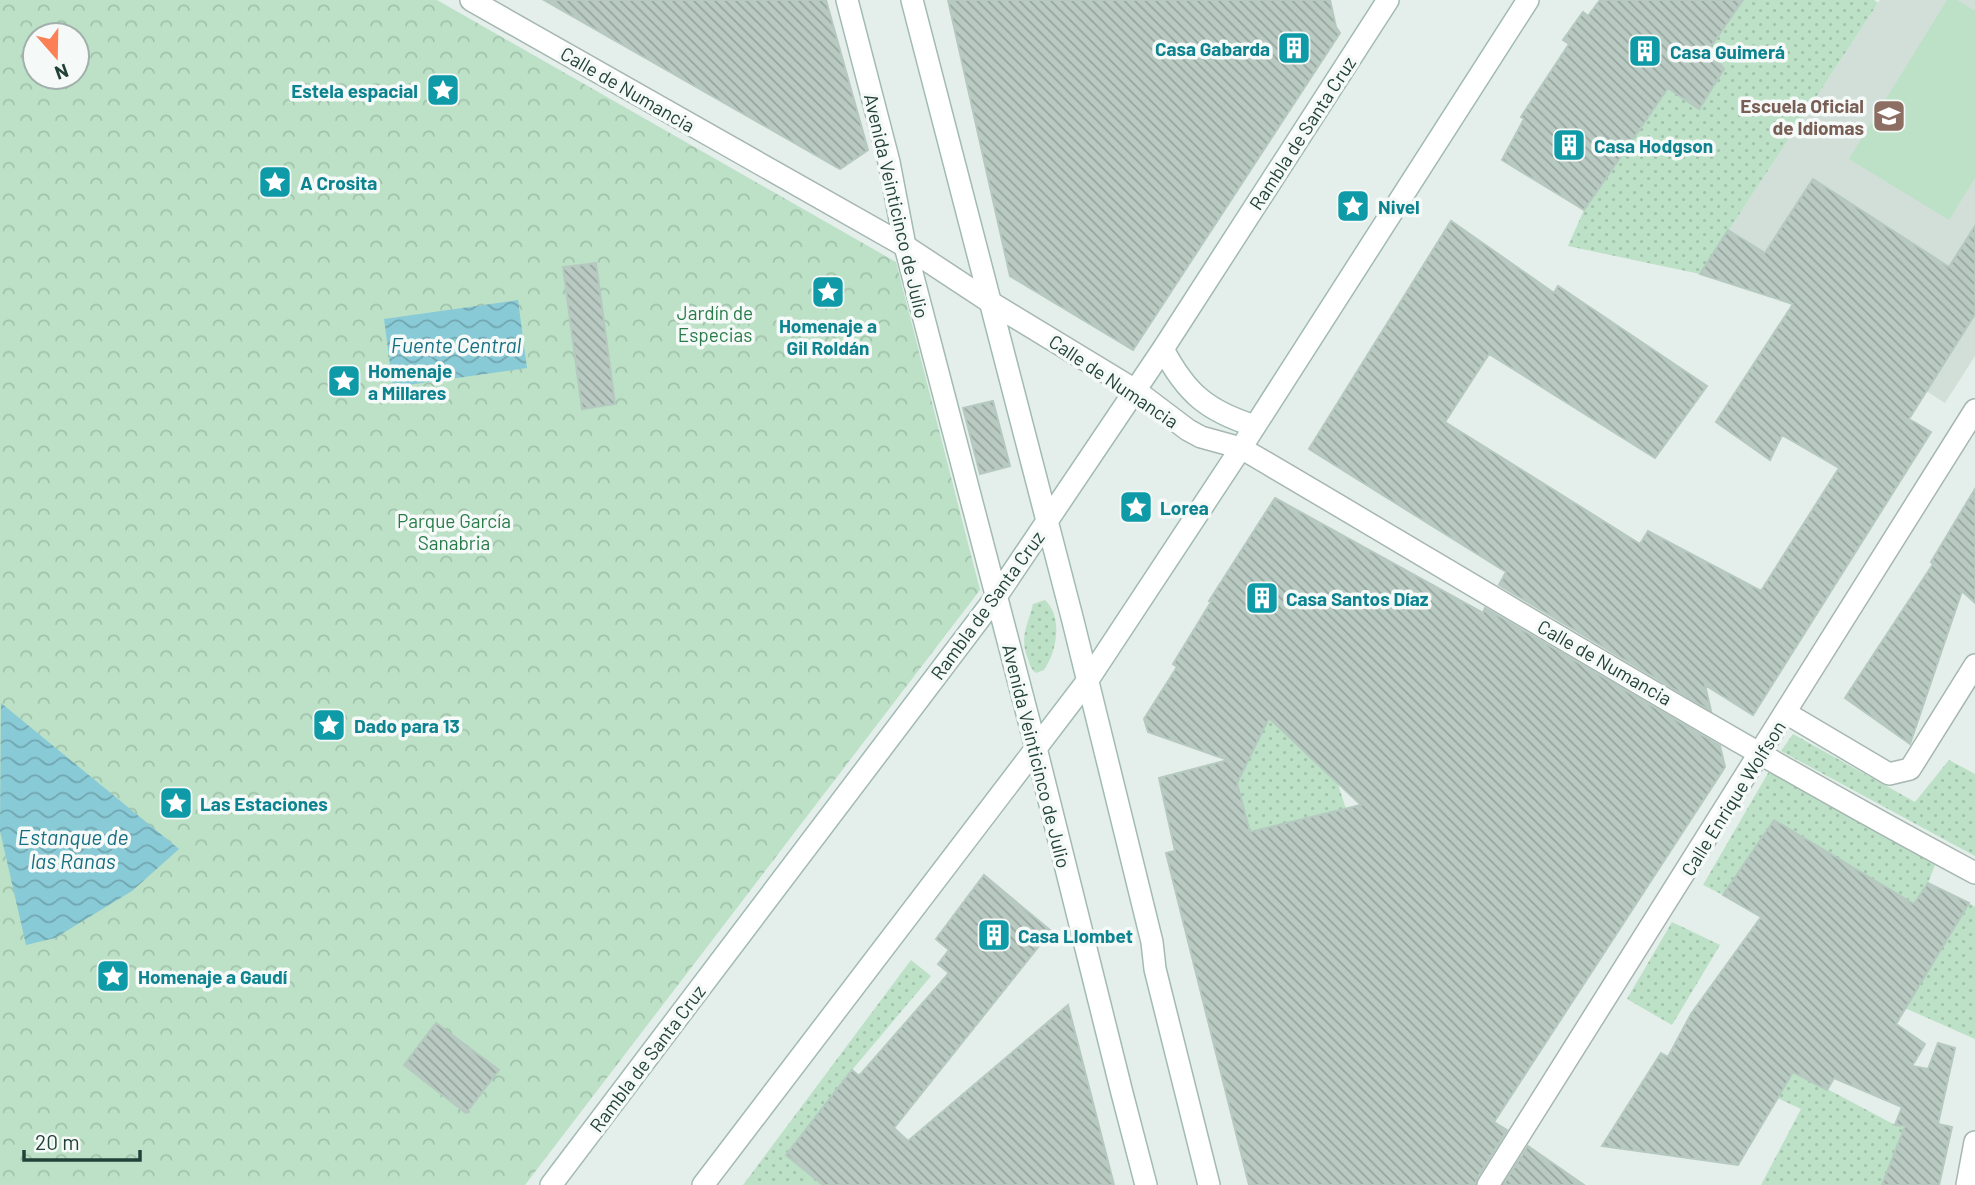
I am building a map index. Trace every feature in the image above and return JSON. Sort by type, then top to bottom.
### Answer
[{"type":"street","name":"Calle de Numancia","points":[[471,0],[905,246],[990,302],[1135,390],[1188,430],[1201,437],[1241,448],[1760,754],[1975,873]]},
{"type":"street","name":"Avenida Veinticinco de Julio","points":[[847,0],[889,162],[905,246],[1146,1185]]},
{"type":"street","points":[[912,0],[1088,680],[1152,942],[1155,969],[1209,1185]]},
{"type":"street","name":"Rambla de Santa Cruz","points":[[551,1185],[996,597],[1163,349],[1388,0]]},
{"type":"street","points":[[703,1185],[1088,680],[1241,448],[1528,0]]},
{"type":"street","points":[[1163,349],[1175,373],[1194,395],[1224,415],[1255,426]]},
{"type":"street","name":"Calle Enrique Wolfson","points":[[1488,1185],[1975,410]]},
{"type":"street","points":[[1786,713],[1889,774],[1909,769],[1975,665]]},
{"type":"street","points":[[1967,1185],[1975,1142]]},
{"type":"shaded area","name":"Escuela Oficial de Idiomas","points":[[1880,0],[1975,0],[1975,356],[1945,403],[1785,301],[1700,274]]},
{"type":"green space","name":"Parque García Sanabria","points":[[0,0],[437,0],[896,262],[980,590],[525,1185],[0,1185]]},
{"type":"green space","points":[[1743,0],[1874,0],[1878,3],[1700,274],[1568,246],[1584,210],[1665,87],[1699,108],[1695,31],[1708,12],[1726,25]]},
{"type":"green space","points":[[1947,0],[1957,0],[1975,11],[1975,178],[1949,220],[1849,159]]},
{"type":"green space","points":[[1045,600],[1054,615],[1055,644],[1044,670],[1036,673],[1025,651],[1024,637],[1033,604]]},
{"type":"green space","points":[[1279,650],[1271,720],[1338,784],[1346,809],[1251,832],[1230,760],[1248,760],[1263,731]]},
{"type":"green space","points":[[1793,734],[1915,802],[1949,760],[1975,774],[1975,856],[1781,751]]},
{"type":"green space","points":[[1771,768],[1935,865],[1928,883],[1857,992],[1890,889],[1774,820],[1723,895],[1703,885]]},
{"type":"green space","points":[[1969,903],[1975,907],[1975,1039],[1905,1008]]},
{"type":"green space","points":[[1672,922],[1720,945],[1672,1025],[1627,999]]},
{"type":"green space","points":[[911,960],[931,976],[786,1154],[823,1185],[743,1185]]},
{"type":"green space","points":[[1782,1065],[1895,1125],[1905,1126],[1882,1185],[1761,1185],[1801,1109],[1767,1093]]},
{"type":"water","name":"Fuente Central","points":[[518,300],[527,368],[393,387],[384,319]]},
{"type":"water","name":"Estanque de las Ranas","points":[[1,703],[179,849],[132,891],[55,938],[26,945],[0,831]]},
{"type":"building","points":[[544,0],[826,0],[868,150],[840,169]]},
{"type":"building","points":[[948,0],[1330,0],[1340,33],[1133,350],[1010,276]]},
{"type":"building","points":[[1600,0],[1743,0],[1709,49],[1724,69],[1699,109],[1668,88],[1584,210],[1502,160],[1524,119],[1521,117],[1569,44],[1563,40],[1583,12],[1588,16]]},
{"type":"building","points":[[1813,179],[1949,267],[1975,226],[1975,314],[1909,419],[1931,432],[1753,715],[1705,685],[1711,711],[1499,585],[1506,572],[1309,449],[1451,221],[1554,293],[1558,286],[1707,386],[1655,458],[1489,354],[1445,422],[1640,544],[1648,531],[1761,591],[1839,468],[1782,435],[1770,460],[1716,422],[1793,304],[1700,274],[1728,230],[1765,253]]},
{"type":"building","points":[[596,263],[615,404],[582,409],[563,267]]},
{"type":"building","points":[[993,401],[1010,466],[980,474],[963,408]]},
{"type":"building","points":[[1975,489],[1975,603],[1962,591],[1910,744],[1845,698],[1933,564],[1931,562]]},
{"type":"building","points":[[1275,498],[1483,613],[1485,608],[1720,746],[1725,767],[1494,1122],[1507,1130],[1475,1185],[1249,1185],[1166,853],[1175,851],[1159,778],[1228,760],[1148,732],[1144,719],[1177,667],[1173,664],[1211,602],[1209,601]],"holes":[[[1269,718],[1361,805],[1250,832],[1237,783]]]},
{"type":"building","points":[[1774,820],[1914,904],[1928,883],[1969,903],[1896,1024],[1925,1044],[1912,1066],[1928,1069],[1938,1043],[1955,1048],[1938,1124],[1952,1127],[1939,1185],[1882,1185],[1905,1126],[1895,1125],[1902,1107],[1834,1078],[1827,1090],[1793,1072],[1738,1165],[1602,1146],[1661,1053],[1668,1057],[1691,1014],[1761,917],[1723,895]]},
{"type":"building","points":[[984,875],[1051,931],[894,1128],[908,1141],[1068,1005],[1114,1185],[823,1185],[786,1155],[852,1070],[859,1076],[949,973],[938,964],[949,950],[936,939]]},
{"type":"building","points":[[436,1023],[499,1070],[466,1113],[404,1065]]},
{"type":"building","points":[[1528,1146],[1584,1185],[1503,1185]]},
{"type":"place","name":"Casa Gabarda","points":[[1294,48]]},
{"type":"place","name":"Casa Guimerá","points":[[1645,51]]},
{"type":"place","name":"Estela espacial","points":[[443,90]]},
{"type":"place","name":"Escuela Oficial de Idiomas","points":[[1889,116]]},
{"type":"place","name":"Casa Hodgson","points":[[1569,145]]},
{"type":"place","name":"A Crosita","points":[[275,182]]},
{"type":"place","name":"Nivel","points":[[1353,206]]},
{"type":"place","name":"Homenaje a Gil Roldán","points":[[828,292]]},
{"type":"place","name":"Homenaje a Millares","points":[[344,381]]},
{"type":"place","name":"Lorea","points":[[1136,507]]},
{"type":"place","name":"Casa Santos Díaz","points":[[1262,598]]},
{"type":"place","name":"Dado para 13","points":[[329,725]]},
{"type":"place","name":"Las Estaciones","points":[[176,803]]},
{"type":"place","name":"Casa Llombet","points":[[994,935]]},
{"type":"place","name":"Homenaje a Gaudí","points":[[113,976]]},
{"type":"park label","name":"Jardín de Especias","points":[[715,323]]}]
